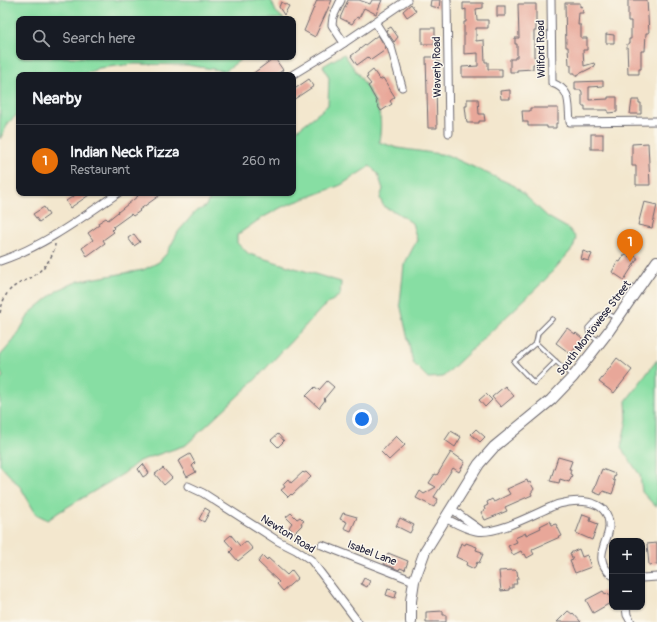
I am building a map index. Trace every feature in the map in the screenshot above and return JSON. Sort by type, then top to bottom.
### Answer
[{"type":"main road","name":"South Montowese Street","points":[[411,622],[411,601],[414,581],[425,551],[479,464],[494,447],[551,400],[573,377],[600,343],[657,261]]},
{"type":"street","points":[[341,0],[333,17],[332,25],[344,43]]},
{"type":"street","points":[[296,73],[344,43],[407,0]]},
{"type":"street","name":"Waverly Road","points":[[447,0],[449,133]]},
{"type":"street","name":"Wilford Road","points":[[551,0],[552,83],[561,86],[567,93],[570,122],[657,121]]},
{"type":"street","points":[[375,22],[391,47],[402,88]]},
{"type":"street","points":[[0,261],[25,251],[54,236],[114,196]]},
{"type":"street","name":"Newton Road","points":[[188,486],[203,493],[278,541],[311,560],[358,622]]},
{"type":"street","points":[[445,518],[477,532],[494,530],[503,527],[560,503],[585,501],[601,506],[609,517],[609,530],[602,550],[602,561],[605,569],[609,572]]},
{"type":"street","points":[[451,508],[465,520],[482,531]]},
{"type":"street","name":"Isabel Lane","points":[[322,545],[414,581]]},
{"type":"street","points":[[645,578],[657,577]]},
{"type":"street","points":[[626,610],[627,615],[631,622]]},
{"type":"lane","points":[[600,343],[589,334],[588,328],[600,315],[606,313],[618,318]]},
{"type":"lane","points":[[552,319],[538,333],[536,343],[514,362],[534,383],[556,361]]},
{"type":"lane","points":[[536,343],[573,377]]},
{"type":"path","points":[[0,312],[4,298],[11,289],[33,276],[43,267],[53,254],[55,241],[54,236]]},
{"type":"green space","points":[[0,0],[271,0],[276,12],[281,16],[16,16],[16,60],[240,60],[225,71],[187,65],[134,64],[99,68],[90,72],[16,72],[16,116],[9,122],[0,139]]},
{"type":"green space","points":[[344,54],[373,97],[380,120],[379,142],[397,148],[447,155],[515,186],[548,217],[569,229],[576,238],[573,248],[545,280],[443,377],[428,378],[413,363],[400,303],[404,265],[417,240],[412,223],[396,212],[384,207],[380,198],[383,189],[378,174],[370,166],[341,185],[282,207],[260,219],[237,235],[237,243],[249,254],[341,282],[340,295],[322,308],[255,380],[186,445],[139,461],[123,474],[48,520],[36,514],[21,488],[0,465],[0,379],[3,377],[0,370],[0,356],[14,340],[30,313],[58,290],[79,281],[143,270],[159,262],[167,253],[178,232],[195,212],[205,207],[211,196],[296,196],[296,131],[328,105],[329,78],[323,66]]},
{"type":"green space","points":[[657,360],[657,506],[655,506],[642,492],[640,475],[621,448],[627,419],[626,401]]},
{"type":"building","points":[[317,0],[332,0],[315,37],[304,31]]},
{"type":"building","points":[[348,0],[359,0],[370,4],[372,0],[382,0],[376,14],[364,8],[359,18],[357,17],[352,24],[340,18]]},
{"type":"building","points":[[431,0],[440,0],[439,8],[430,6]]},
{"type":"building","points":[[628,0],[647,0],[649,33],[646,33],[645,51],[641,51],[641,69],[639,69],[639,74],[628,74],[627,44],[629,44],[629,39],[631,39],[631,21],[628,21]]},
{"type":"building","points":[[281,2],[289,6],[284,15],[279,7]]},
{"type":"building","points":[[463,3],[483,3],[483,8],[476,9],[477,20],[488,20],[488,28],[476,28],[476,41],[484,40],[485,62],[488,62],[488,69],[502,69],[502,77],[462,77],[462,67],[478,66],[478,53],[464,54],[464,22],[466,22],[466,9],[463,10]]},
{"type":"building","points":[[565,3],[580,3],[580,7],[582,6],[583,13],[579,13],[578,25],[581,25],[581,38],[587,38],[587,50],[583,50],[584,66],[594,63],[595,66],[575,76],[575,73],[571,73],[568,47],[566,47]]},
{"type":"building","points":[[411,4],[416,11],[407,17],[403,11]]},
{"type":"building","points":[[518,4],[536,4],[534,57],[536,57],[537,64],[533,64],[533,69],[510,72],[510,59],[515,59],[515,57],[517,57],[517,44],[515,44],[515,38],[519,38]]},
{"type":"building","points":[[497,6],[505,6],[505,16],[497,16]]},
{"type":"building","points":[[391,27],[398,37],[394,42],[386,30]]},
{"type":"building","points":[[422,28],[435,28],[435,44],[422,44]]},
{"type":"building","points":[[606,34],[614,35],[614,43],[606,43]]},
{"type":"building","points":[[378,35],[386,48],[383,50],[384,51],[371,60],[368,57],[357,65],[351,56]]},
{"type":"building","points":[[426,57],[437,57],[437,61],[439,61],[439,85],[436,85],[437,128],[428,128]]},
{"type":"building","points":[[271,60],[276,60],[283,70],[280,72],[255,72]]},
{"type":"building","points":[[373,70],[380,80],[383,78],[395,97],[390,101],[392,104],[381,111],[368,86],[371,84],[366,78],[368,77],[367,75]]},
{"type":"building","points":[[309,79],[314,86],[296,98],[296,88]]},
{"type":"building","points":[[603,81],[603,86],[589,87],[589,100],[617,97],[617,112],[608,113],[608,110],[585,110],[585,106],[582,106],[582,92],[581,90],[575,90],[575,82]]},
{"type":"building","points":[[510,90],[510,99],[501,99],[500,91]]},
{"type":"building","points":[[467,99],[478,99],[479,114],[484,114],[485,121],[479,121],[479,123],[467,123],[465,106],[467,106]]},
{"type":"building","points":[[632,100],[639,100],[639,103],[641,103],[641,114],[630,114]]},
{"type":"building","points":[[530,108],[558,108],[558,123],[556,123],[556,128],[547,128],[547,126],[528,126],[528,122],[523,122],[522,111],[530,111]]},
{"type":"building","points":[[591,134],[603,134],[603,149],[591,149]]},
{"type":"building","points":[[648,143],[650,185],[636,185],[636,166],[632,166],[632,144]]},
{"type":"building","points":[[74,196],[88,196],[70,208],[66,201]]},
{"type":"building","points":[[138,196],[159,196],[133,216],[131,214],[113,227],[114,228],[112,230],[114,232],[103,240],[105,243],[87,256],[82,248],[93,240],[88,233],[99,225],[98,223],[106,218],[108,220]]},
{"type":"building","points":[[644,202],[657,205],[652,228],[638,225]]},
{"type":"building","points":[[44,207],[49,215],[39,222],[33,214]]},
{"type":"building","points":[[134,234],[140,242],[134,246],[128,238]]},
{"type":"building","points":[[583,251],[592,254],[589,261],[581,259]]},
{"type":"building","points":[[625,254],[629,257],[631,254],[638,258],[624,280],[612,272],[618,261],[620,262]]},
{"type":"building","points":[[567,328],[582,338],[583,342],[578,348],[576,347],[571,354],[556,343]]},
{"type":"building","points":[[617,358],[632,370],[614,393],[599,382]]},
{"type":"building","points":[[327,381],[334,387],[319,408],[306,396],[315,387],[319,390]]},
{"type":"building","points":[[505,386],[514,396],[501,407],[492,397]]},
{"type":"building","points":[[486,394],[492,400],[485,407],[479,400]]},
{"type":"building","points":[[476,429],[485,437],[480,442],[471,434]]},
{"type":"building","points":[[451,431],[461,437],[455,447],[445,440]]},
{"type":"building","points":[[278,434],[284,441],[278,447],[271,440]]},
{"type":"building","points":[[396,436],[405,445],[389,460],[381,452]]},
{"type":"building","points":[[451,452],[465,462],[459,472],[453,468],[434,497],[438,499],[434,507],[416,498],[420,491],[424,494],[436,487],[429,483],[435,474],[437,475]]},
{"type":"building","points":[[190,454],[195,463],[192,466],[196,472],[187,477],[178,461]]},
{"type":"building","points":[[558,457],[572,461],[569,469],[571,469],[570,474],[572,475],[569,482],[560,479],[559,483],[550,481]]},
{"type":"building","points":[[143,464],[149,473],[143,477],[138,469]]},
{"type":"building","points":[[163,468],[172,478],[164,485],[155,474]]},
{"type":"building","points":[[602,469],[615,474],[613,480],[615,481],[615,486],[612,494],[603,491],[601,495],[593,492]]},
{"type":"building","points":[[303,472],[306,472],[311,477],[288,497],[281,490],[285,487],[283,484],[288,479],[291,483]]},
{"type":"building","points":[[527,480],[534,489],[531,493],[532,495],[505,507],[507,511],[485,520],[481,512],[485,510],[484,507],[488,505],[487,502],[492,499],[494,502],[510,494],[507,489]]},
{"type":"building","points":[[205,508],[210,511],[204,522],[199,519]]},
{"type":"building","points":[[291,513],[297,519],[300,517],[304,521],[294,533],[289,527],[292,523],[286,517]]},
{"type":"building","points":[[343,513],[357,517],[351,531],[344,528],[347,522],[340,519]]},
{"type":"building","points":[[583,514],[591,517],[590,521],[598,524],[592,540],[576,533]]},
{"type":"building","points":[[400,518],[414,525],[410,533],[396,526]]},
{"type":"building","points":[[550,521],[552,525],[556,524],[562,536],[533,549],[532,551],[534,554],[527,558],[521,551],[513,555],[508,546],[517,542],[515,538],[541,528],[540,526]]},
{"type":"building","points":[[231,535],[240,546],[246,541],[253,549],[238,561],[230,552],[233,549],[225,540]]},
{"type":"building","points":[[461,543],[465,545],[466,543],[477,547],[476,550],[482,552],[481,554],[483,554],[479,563],[477,562],[474,569],[466,565],[467,562],[456,557]]},
{"type":"building","points":[[657,543],[657,564],[649,565],[647,544]]},
{"type":"building","points":[[579,549],[582,557],[587,555],[591,567],[575,573],[570,561],[573,560],[570,553]]},
{"type":"building","points":[[388,553],[408,561],[405,570],[400,568],[399,570],[384,564]]},
{"type":"building","points":[[263,556],[267,560],[268,558],[287,575],[292,570],[298,578],[283,591],[277,584],[279,582],[258,562]]},
{"type":"building","points":[[499,571],[517,571],[517,584],[513,584],[513,588],[509,588],[509,590],[501,591]]},
{"type":"building","points":[[364,578],[370,581],[367,587],[361,584]]},
{"type":"building","points":[[388,589],[397,591],[395,598],[386,595]]},
{"type":"building","points":[[603,591],[606,595],[608,593],[609,595],[609,604],[593,613],[586,600]]},
{"type":"building","points":[[443,611],[443,615],[446,615],[446,622],[426,622],[426,612]]},
{"type":"building","points":[[568,611],[572,614],[573,613],[581,622],[557,622]]},
{"type":"place","name":"Indian Neck Pizza","points":[[630,262]]}]
